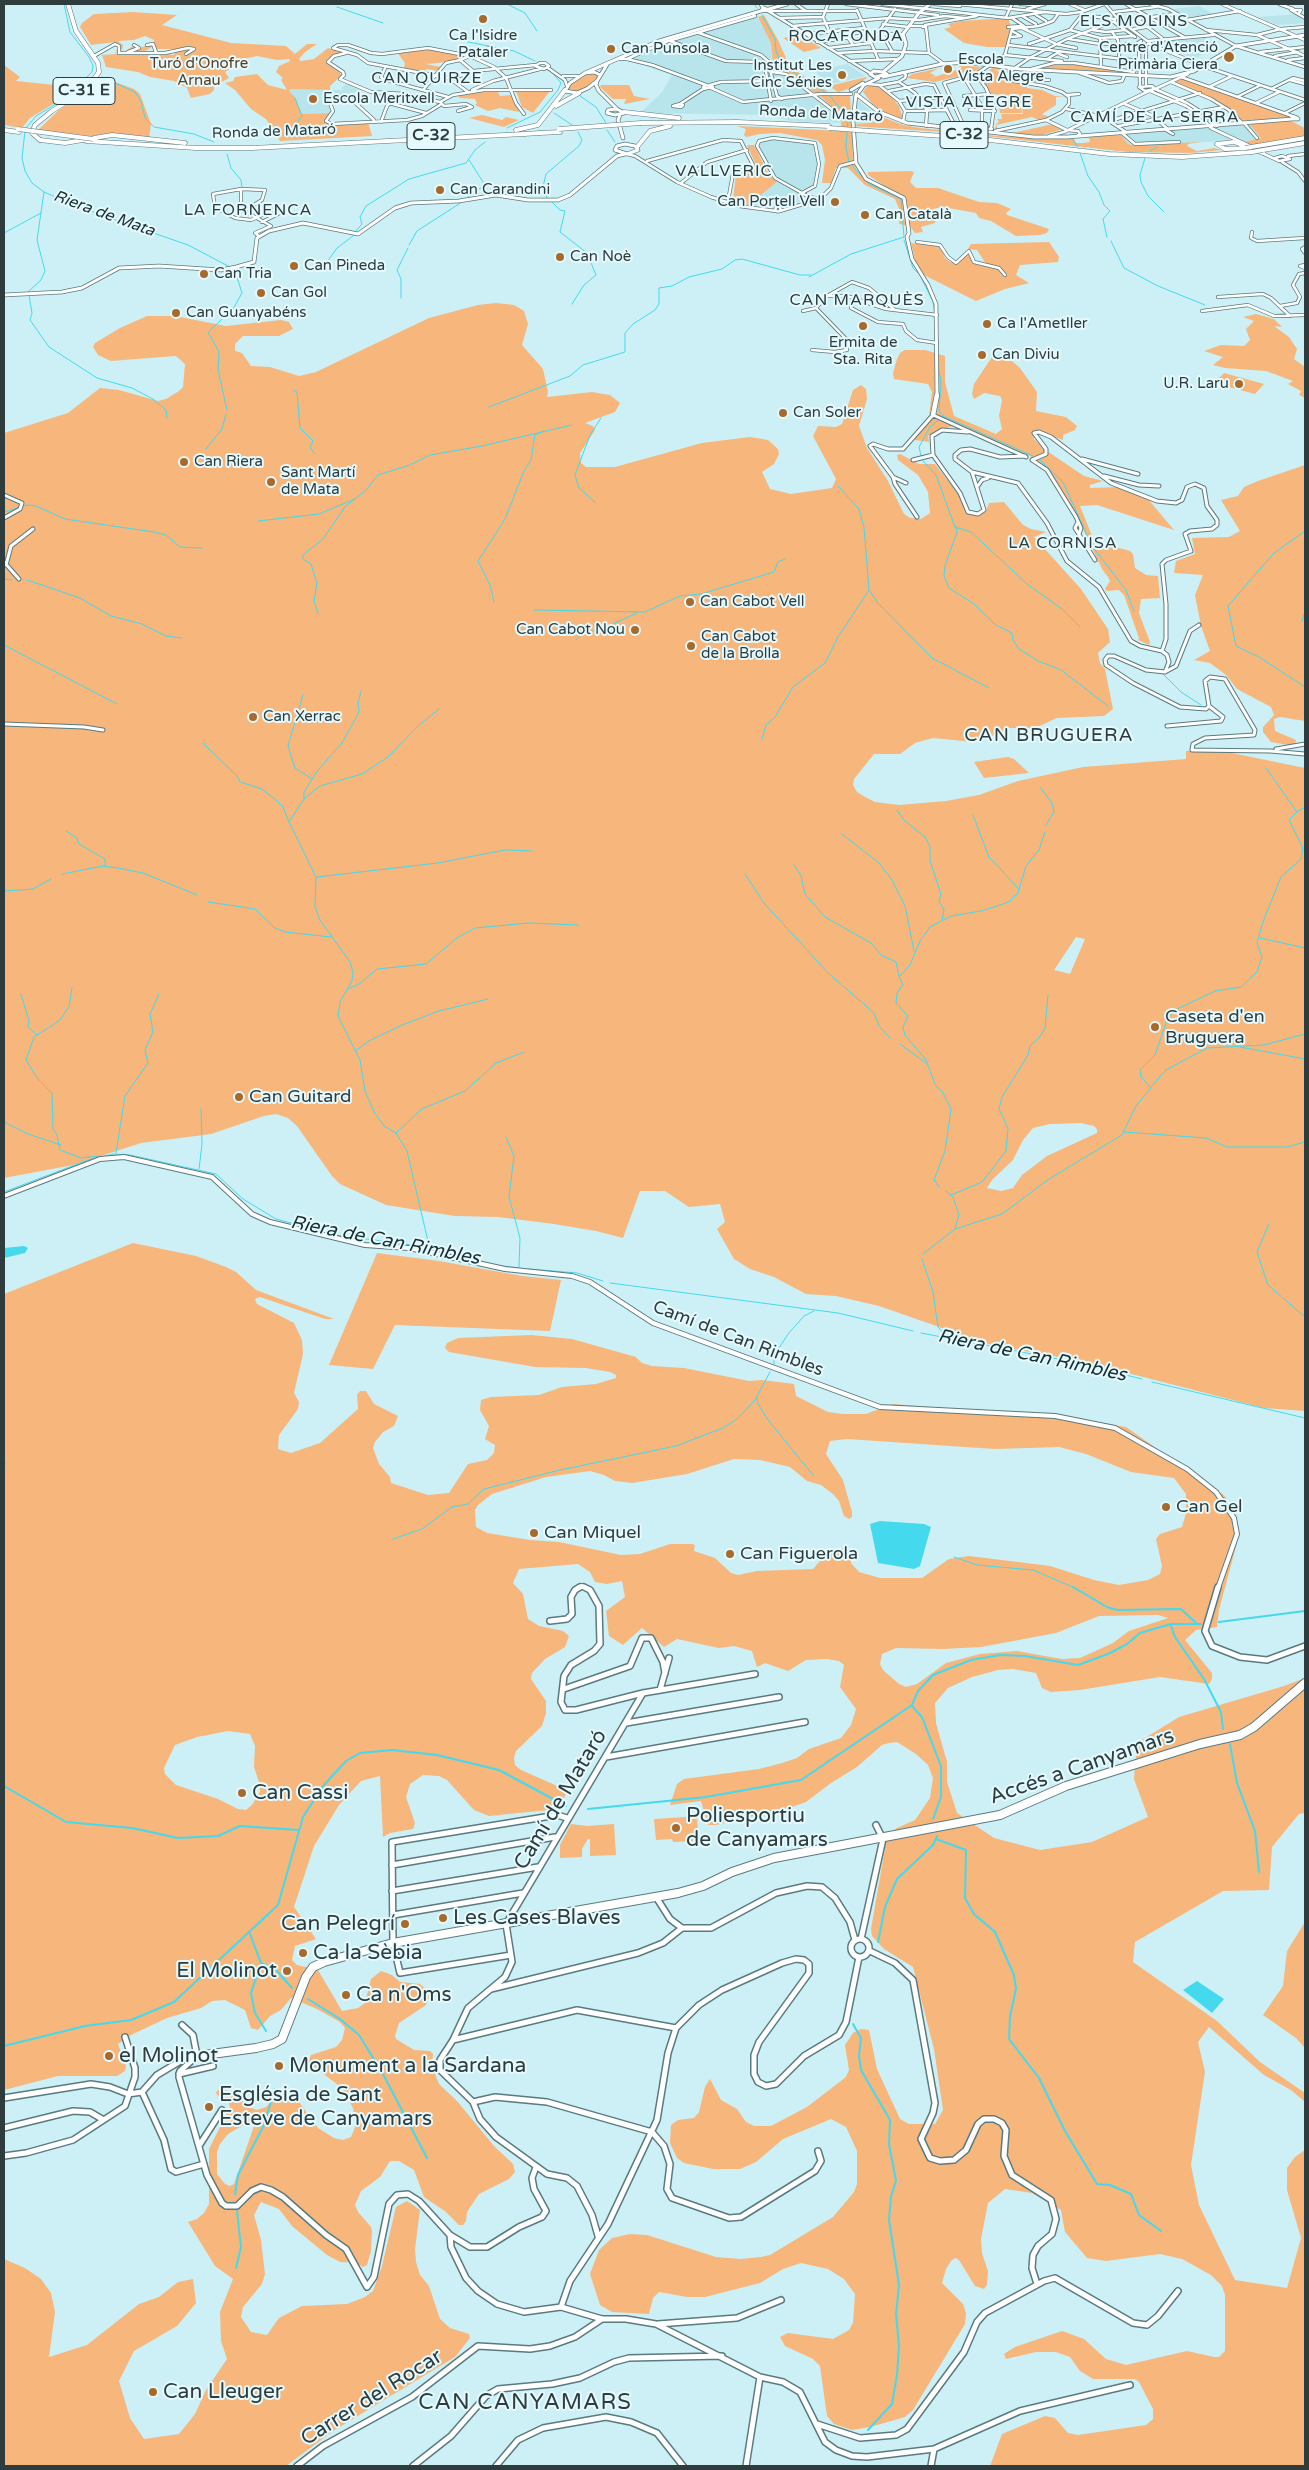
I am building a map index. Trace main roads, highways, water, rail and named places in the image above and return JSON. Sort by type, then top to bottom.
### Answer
[{"type":"highway","points":[[331,142],[530,128],[540,123],[566,88]]},
{"type":"highway","points":[[392,141],[519,138],[533,132],[556,106],[579,93]]},
{"type":"highway","points":[[621,112],[652,116],[782,123]]},
{"type":"highway","name":"Ronda de Mataró","points":[[641,124],[782,123],[829,127]]},
{"type":"highway","name":"Ronda de Mataró","points":[[641,124],[710,124],[869,129],[973,138],[1093,152],[1172,157],[1248,150]]},
{"type":"highway","name":"C-32","points":[[540,132],[641,124]]},
{"type":"highway","points":[[637,149],[642,137],[654,129],[710,124]]},
{"type":"highway","name":"C-32","points":[[4,128],[19,131]]},
{"type":"highway","name":"Ronda de Mataró","points":[[19,131],[93,139],[180,145],[246,146],[540,132]]},
{"type":"highway","name":"Ronda de Mataró","points":[[19,131],[86,141],[196,148],[278,148],[540,132]]},
{"type":"highway","points":[[40,140],[65,143],[117,136],[172,142],[246,146]]},
{"type":"highway","points":[[40,140],[61,144],[196,148]]},
{"type":"highway","points":[[1234,142],[1261,150],[1225,149],[1217,144],[1234,142]]},
{"type":"highway","name":"C-32","points":[[1248,150],[1286,147],[1305,142]]},
{"type":"highway","name":"C-32","points":[[1261,150],[1305,142]]},
{"type":"main road","name":"C-31 E","points":[[40,140],[32,133],[35,124],[83,92],[96,78],[99,67],[73,24],[68,4]]},
{"type":"water","points":[[24,1246],[28,1248],[25,1253],[4,1258],[4,1248]]},
{"type":"water","points":[[880,1521],[924,1524],[931,1527],[920,1566],[914,1569],[878,1563],[870,1524]]},
{"type":"water","points":[[1197,1981],[1224,1999],[1212,2013],[1183,1990]]},
{"type":"waterway","name":"Riera de Mata","points":[[26,128],[36,116],[66,98],[92,72],[93,66],[89,57],[70,32],[64,4]]},
{"type":"waterway","points":[[507,4],[525,13],[537,31]]},
{"type":"waterway","points":[[754,4],[757,8]]},
{"type":"waterway","points":[[337,7],[383,23]]},
{"type":"waterway","points":[[762,15],[775,39],[776,51],[782,65],[826,93]]},
{"type":"waterway","points":[[453,39],[514,51],[535,61]]},
{"type":"waterway","points":[[507,128],[540,112],[558,90],[561,83],[551,71]]},
{"type":"waterway","points":[[102,77],[135,92],[141,101],[145,118],[154,127],[194,134],[214,142]]},
{"type":"waterway","points":[[809,277],[851,254],[904,237],[901,199],[869,184],[849,162],[846,148],[848,118],[829,95]]},
{"type":"waterway","points":[[580,96],[596,107],[606,123]]},
{"type":"waterway","points":[[294,135],[296,124],[302,116],[295,98]]},
{"type":"waterway","points":[[554,113],[572,125]]},
{"type":"waterway","points":[[607,130],[615,142]]},
{"type":"waterway","name":"Riera de Mata","points":[[25,131],[22,158],[25,171],[32,183],[44,192]]},
{"type":"waterway","points":[[547,198],[543,187],[546,174],[579,146],[582,140],[578,132]]},
{"type":"waterway","points":[[1073,140],[1078,147]]},
{"type":"waterway","points":[[355,232],[362,224],[360,217],[366,206],[409,179],[466,163],[475,150],[485,142]]},
{"type":"waterway","points":[[1150,151],[1157,147]]},
{"type":"waterway","points":[[1080,153],[1088,176],[1099,192],[1104,205],[1110,211],[1103,219],[1107,237]]},
{"type":"waterway","points":[[227,154],[231,168],[241,180],[242,187]]},
{"type":"waterway","points":[[1145,158],[1140,175],[1141,182],[1148,196],[1164,212]]},
{"type":"waterway","points":[[468,197],[485,185],[469,160]]},
{"type":"waterway","points":[[41,213],[44,192]]},
{"type":"waterway","name":"Riera de Mata","points":[[44,192],[73,205],[188,245],[230,267],[237,277],[242,293],[233,309],[208,332],[219,352],[218,370],[227,410]]},
{"type":"waterway","points":[[551,201],[560,210],[565,211],[560,232],[587,253],[596,275],[584,285],[572,304]]},
{"type":"waterway","points":[[409,245],[417,231],[462,202]]},
{"type":"waterway","points":[[4,233],[41,213]]},
{"type":"waterway","points":[[28,292],[41,280],[45,271],[37,240],[41,213]]},
{"type":"waterway","points":[[325,265],[337,248],[353,236]]},
{"type":"waterway","points":[[904,240],[913,268],[920,275],[933,302],[935,315]]},
{"type":"waterway","points":[[1111,241],[1124,268],[1158,286],[1205,305]]},
{"type":"waterway","points":[[401,298],[401,279],[397,270],[408,248]]},
{"type":"waterway","points":[[489,407],[570,376],[583,365],[625,352],[625,333],[633,324],[655,310],[659,304],[659,288],[672,286],[689,277],[722,269],[735,260],[742,259],[800,275],[811,275]]},
{"type":"waterway","points":[[29,295],[32,313],[30,320],[49,347],[97,378],[132,388],[153,399],[166,410],[167,418]]},
{"type":"waterway","points":[[938,364],[941,383],[939,411],[943,416]]},
{"type":"waterway","points":[[294,390],[297,392],[300,428],[313,441],[310,447],[314,453]]},
{"type":"waterway","name":"Riera de Mata","points":[[206,449],[222,429],[226,414]]},
{"type":"waterway","points":[[943,416],[1033,456]]},
{"type":"waterway","points":[[943,416],[930,427],[919,447],[922,460],[936,475],[956,527]]},
{"type":"waterway","points":[[595,502],[579,488],[575,475],[590,435],[601,418]]},
{"type":"waterway","points":[[540,432],[572,425]]},
{"type":"waterway","points":[[355,499],[366,490],[378,475],[410,465],[430,455],[482,446],[540,432]]},
{"type":"waterway","points":[[494,602],[490,585],[478,561],[505,519],[524,471],[531,460],[535,435],[540,432]]},
{"type":"waterway","points":[[1040,460],[1063,482],[1092,546],[1126,590],[1134,611]]},
{"type":"waterway","points":[[762,739],[766,725],[775,717],[793,687],[825,663],[838,637],[869,590],[864,527],[859,509],[838,486]]},
{"type":"waterway","points":[[258,521],[319,514],[355,499]]},
{"type":"waterway","points":[[318,613],[314,601],[317,583],[311,564],[303,559],[303,555],[323,539],[345,507],[355,499]]},
{"type":"waterway","points":[[4,512],[27,505],[36,506],[65,519],[154,532],[166,535],[180,547],[202,548]]},
{"type":"waterway","points":[[956,527],[971,532],[1027,584],[1062,609],[1080,627]]},
{"type":"waterway","points":[[956,527],[957,532],[945,566],[944,576],[949,588],[974,604],[996,625],[1012,633],[1013,640],[1019,649],[1038,661],[1061,670],[1108,706]]},
{"type":"waterway","points":[[1305,531],[1273,554],[1228,606],[1236,646],[1259,657],[1305,687]]},
{"type":"waterway","points":[[534,610],[645,612],[680,596],[701,594],[774,572],[778,562],[785,559]]},
{"type":"waterway","points":[[4,579],[12,580]]},
{"type":"waterway","points":[[27,580],[80,598],[111,616],[142,624],[166,636],[182,638]]},
{"type":"waterway","points":[[870,591],[877,602],[932,658],[989,688]]},
{"type":"waterway","points":[[1302,621],[1305,611]]},
{"type":"waterway","points":[[576,640],[581,634],[602,629],[637,613]]},
{"type":"waterway","points":[[4,645],[117,704]]},
{"type":"waterway","points":[[1162,673],[1181,692],[1201,705]]},
{"type":"waterway","points":[[304,799],[304,792],[318,770],[342,743],[359,712],[358,703],[361,691]]},
{"type":"waterway","points":[[303,695],[288,746],[295,768],[312,779]]},
{"type":"waterway","points":[[304,799],[320,786],[362,774],[388,757],[418,726],[439,709]]},
{"type":"waterway","points":[[203,743],[237,776],[240,782],[262,789],[276,800],[283,807],[289,822]]},
{"type":"waterway","points":[[1266,768],[1297,812]]},
{"type":"waterway","points":[[1040,787],[1052,803],[1054,812],[1046,825]]},
{"type":"waterway","points":[[289,822],[304,799]]},
{"type":"waterway","points":[[1297,812],[1305,807]]},
{"type":"waterway","points":[[897,810],[904,820],[925,837],[930,847],[930,861],[941,894],[939,902],[944,909],[942,921]]},
{"type":"waterway","points":[[923,1254],[955,1229],[1002,1214],[1049,1179],[1122,1135],[1136,1106],[1151,1088],[1141,1077],[1140,1070],[1155,1055],[1167,1020],[1173,1011],[1215,991],[1241,987],[1257,972],[1262,957],[1257,943],[1263,922],[1281,877],[1301,859],[1303,848],[1289,820],[1297,812]]},
{"type":"waterway","points":[[973,815],[989,857],[1019,889]]},
{"type":"waterway","points":[[289,822],[316,877],[315,907],[320,920],[350,962],[353,972],[352,981],[340,1002],[338,1016],[355,1051]]},
{"type":"waterway","points":[[66,831],[77,838],[79,844],[105,859],[105,866]]},
{"type":"waterway","points":[[942,921],[951,916],[981,911],[1009,902],[1018,893],[1026,866],[1039,850],[1045,832]]},
{"type":"waterway","points":[[842,834],[879,863],[892,880],[905,906],[914,951]]},
{"type":"waterway","points":[[317,877],[438,863],[505,850],[532,851]]},
{"type":"waterway","points":[[794,865],[801,876],[805,894],[825,917],[871,943],[881,955],[896,962],[899,976]]},
{"type":"waterway","points":[[62,874],[103,866],[118,868],[143,873],[197,895]]},
{"type":"waterway","points":[[745,874],[764,903],[828,973],[874,1013],[879,1026],[890,1038]]},
{"type":"waterway","points":[[4,891],[33,889],[51,879]]},
{"type":"waterway","points":[[208,902],[255,909],[275,928],[285,932],[331,937]]},
{"type":"waterway","points":[[939,1187],[934,1180],[945,1151],[951,1109],[943,1093],[935,1084],[926,1060],[905,1035],[903,1027],[908,1016],[896,1003],[897,993],[903,985],[899,977],[910,965],[920,941],[930,927],[942,921]]},
{"type":"waterway","points":[[348,989],[359,984],[377,969],[426,964],[457,938],[475,928],[529,923],[578,925]]},
{"type":"waterway","points":[[1260,938],[1305,948]]},
{"type":"waterway","points":[[59,1144],[57,1135],[53,1129],[52,1093],[37,1078],[26,1060],[34,1037],[59,1021],[69,1007],[72,988]]},
{"type":"waterway","points":[[21,994],[29,1021],[28,1027],[37,1035]]},
{"type":"waterway","points":[[116,1153],[125,1096],[148,1063],[145,1050],[153,1032],[150,1014],[159,994]]},
{"type":"waterway","points":[[951,1195],[982,1182],[1006,1151],[1008,1128],[999,1109],[1002,1097],[1028,1055],[1030,1046],[1039,1038],[1045,1028],[1048,995]]},
{"type":"waterway","points":[[355,1051],[369,1041],[402,1025],[439,1011],[488,999]]},
{"type":"waterway","points":[[1151,1087],[1166,1070],[1207,1048],[1264,1045],[1305,1034]]},
{"type":"waterway","points":[[900,1044],[926,1063]]},
{"type":"waterway","points":[[1240,1047],[1305,1059]]},
{"type":"waterway","points":[[355,1051],[360,1060],[365,1091],[374,1112],[384,1126],[396,1133]]},
{"type":"waterway","points":[[396,1133],[422,1109],[465,1091],[496,1063],[524,1052]]},
{"type":"waterway","points":[[199,1169],[202,1144],[201,1109]]},
{"type":"waterway","points":[[4,1122],[28,1134],[59,1144]]},
{"type":"waterway","points":[[1124,1132],[1206,1138],[1227,1147],[1287,1147],[1305,1142]]},
{"type":"waterway","points":[[396,1133],[407,1151],[430,1250]]},
{"type":"waterway","points":[[506,1137],[514,1156],[509,1197],[520,1238],[519,1267]]},
{"type":"waterway","points":[[59,1144],[60,1150],[81,1158],[98,1156]]},
{"type":"waterway","name":"Riera de Can Rimbles","points":[[4,1192],[88,1160],[113,1154],[130,1155],[216,1174],[243,1199],[276,1219],[335,1235],[406,1244],[430,1250]]},
{"type":"waterway","points":[[946,1191],[953,1197],[959,1215],[955,1228]]},
{"type":"waterway","points":[[1269,1224],[1257,1252],[1268,1285],[1305,1317]]},
{"type":"waterway","name":"Riera de Can Rimbles","points":[[430,1250],[479,1261]]},
{"type":"waterway","points":[[922,1259],[933,1292],[938,1327],[943,1333],[955,1338]]},
{"type":"waterway","name":"Riera de Can Rimbles","points":[[502,1266],[519,1268]]},
{"type":"waterway","name":"Riera de Can Rimbles","points":[[529,1269],[577,1273],[603,1281]]},
{"type":"waterway","name":"Riera de Can Rimbles","points":[[610,1283],[838,1313],[913,1331]]},
{"type":"waterway","points":[[774,1364],[774,1356],[788,1334],[804,1316],[814,1311]]},
{"type":"waterway","name":"Riera de Can Rimbles","points":[[921,1333],[1074,1362],[1142,1379]]},
{"type":"waterway","points":[[393,1539],[422,1529],[452,1507],[468,1504],[484,1489],[560,1470],[676,1446],[723,1428],[737,1419],[755,1400],[770,1372]]},
{"type":"waterway","name":"Riera de Can Rimbles","points":[[1152,1382],[1305,1418]]},
{"type":"waterway","points":[[757,1397],[758,1404],[768,1420],[813,1475]]},
{"type":"waterway","points":[[954,1557],[977,1565],[1033,1570],[1074,1588]]},
{"type":"waterway","points":[[1074,1588],[1107,1607],[1117,1610],[1181,1609],[1196,1623]]},
{"type":"waterway","points":[[1219,1622],[1305,1611]]},
{"type":"waterway","points":[[588,1809],[706,1797],[801,1780],[912,1705],[918,1691],[933,1675],[971,1660],[1000,1655],[1025,1656],[1078,1665],[1108,1654],[1127,1644],[1140,1633],[1171,1624],[1201,1624]]},
{"type":"waterway","points":[[1171,1626],[1175,1637],[1204,1679],[1221,1712],[1223,1729]]},
{"type":"waterway","points":[[912,1706],[922,1717],[941,1766],[941,1797],[933,1819]]},
{"type":"waterway","points":[[1230,1744],[1237,1783],[1255,1831],[1259,1872]]},
{"type":"waterway","points":[[4,2046],[85,2026],[131,2020],[174,2002],[278,1905],[303,1817],[324,1785],[346,1761],[360,1753],[392,1750],[437,1755],[499,1770],[566,1806]]},
{"type":"waterway","points":[[4,1786],[66,1822],[132,1828],[178,1838],[218,1836],[240,1826],[299,1830]]},
{"type":"waterway","points":[[878,1942],[885,1907],[897,1879],[933,1845],[937,1836]]},
{"type":"waterway","points":[[936,1839],[966,1850],[965,1898],[974,1914],[995,1932],[1014,1975],[1016,1989],[1010,2016],[1009,2039],[1039,2078],[1065,2131],[1097,2184],[1110,2185],[1131,2194],[1139,2215],[1161,2231]]},
{"type":"waterway","points":[[250,1934],[261,1963]]},
{"type":"waterway","points":[[261,1963],[276,1970],[292,1988]]},
{"type":"waterway","points":[[261,1963],[251,1993],[255,2013],[266,2031]]},
{"type":"waterway","points":[[308,1999],[340,2019],[359,2035],[383,2074],[427,2158]]},
{"type":"waterway","points":[[853,2024],[861,2038],[859,2056],[861,2070],[890,2120],[889,2144],[896,2181],[891,2196],[889,2220],[899,2285],[896,2314],[899,2346],[897,2375],[892,2404],[868,2430]]},
{"type":"waterway","points":[[235,2194],[238,2175],[264,2125],[275,2089]]},
{"type":"waterway","points":[[236,2268],[241,2247],[237,2211]]},
{"type":"place","name":"Ca l'Isidre Pataler","points":[[483,19]]},
{"type":"place","name":"Can Punsola","points":[[611,49]]},
{"type":"place","name":"Centre d'Atenció Primària Ciera","points":[[1229,57]]},
{"type":"place","name":"Escola Vista Alegre","points":[[948,69]]},
{"type":"place","name":"Institut Les Cinc Sénies","points":[[842,75]]},
{"type":"place","name":"Escola Meritxell","points":[[313,99]]},
{"type":"place","name":"Can Carandini","points":[[440,190]]},
{"type":"place","name":"Can Portell Vell","points":[[835,202]]},
{"type":"place","name":"Can Català","points":[[865,215]]},
{"type":"place","name":"Can Noè","points":[[560,257]]},
{"type":"place","name":"Can Pineda","points":[[294,266]]},
{"type":"place","name":"Can Tria","points":[[204,274]]},
{"type":"place","name":"Can Gol","points":[[261,293]]},
{"type":"place","name":"Can Guanyabéns","points":[[176,313]]},
{"type":"place","name":"Ca l'Ametller","points":[[987,324]]},
{"type":"place","name":"Ermita de Sta. Rita","points":[[863,326]]},
{"type":"place","name":"Can Diviu","points":[[982,355]]},
{"type":"place","name":"U.R. Laru","points":[[1239,384]]},
{"type":"place","name":"Can Soler","points":[[783,413]]},
{"type":"place","name":"Can Riera","points":[[184,462]]},
{"type":"place","name":"Sant Martí de Mata","points":[[271,482]]},
{"type":"place","name":"Can Cabot Vell","points":[[690,602]]},
{"type":"place","name":"Can Cabot Nou","points":[[635,630]]},
{"type":"place","name":"Can Cabot de la Brolla","points":[[691,646]]},
{"type":"place","name":"Can Xerrac","points":[[253,717]]},
{"type":"place","name":"Caseta d'en Bruguera","points":[[1155,1027]]},
{"type":"place","name":"Can Guitard","points":[[239,1097]]},
{"type":"place","name":"Can Gel","points":[[1166,1507]]},
{"type":"place","name":"Can Miquel","points":[[534,1533]]},
{"type":"place","name":"Can Figuerola","points":[[730,1554]]},
{"type":"place","name":"Can Cassi","points":[[242,1793]]},
{"type":"place","name":"Poliesportiu de Canyamars","points":[[676,1828]]},
{"type":"place","name":"Les Cases Blaves","points":[[443,1918]]},
{"type":"place","name":"Can Pelegrí","points":[[405,1924]]},
{"type":"place","name":"Ca la Sèbia","points":[[303,1953]]},
{"type":"place","name":"El Molinot","points":[[287,1971]]},
{"type":"place","name":"Ca n'Oms","points":[[346,1995]]},
{"type":"place","name":"el Molinot","points":[[109,2056]]},
{"type":"place","name":"Monument a la Sardana","points":[[279,2066]]},
{"type":"place","name":"Església de Sant Esteve de Canyamars","points":[[209,2107]]},
{"type":"place","name":"Can Lleuger","points":[[153,2392]]},
{"type":"district","name":"ELS MOLINS","points":[[1134,22]]},
{"type":"district","name":"ROCAFONDA","points":[[846,37]]},
{"type":"district","name":"CAN QUIRZE","points":[[427,79]]},
{"type":"district","name":"VISTA ALEGRE","points":[[969,103]]},
{"type":"district","name":"CAMÍ DE LA SERRA","points":[[1155,118]]},
{"type":"district","name":"VALLVERIC","points":[[724,172]]},
{"type":"district","name":"LA FORNENCA","points":[[248,211]]},
{"type":"district","name":"CAN MARQUÈS","points":[[857,301]]},
{"type":"district","name":"LA CORNISA","points":[[1063,544]]},
{"type":"district","name":"CAN BRUGUERA","points":[[1049,736]]},
{"type":"district","name":"CAN CANYAMARS","points":[[525,2403]]},
{"type":"park label","name":"Turó d'Onofre Arnau","points":[[199,72]]}]
